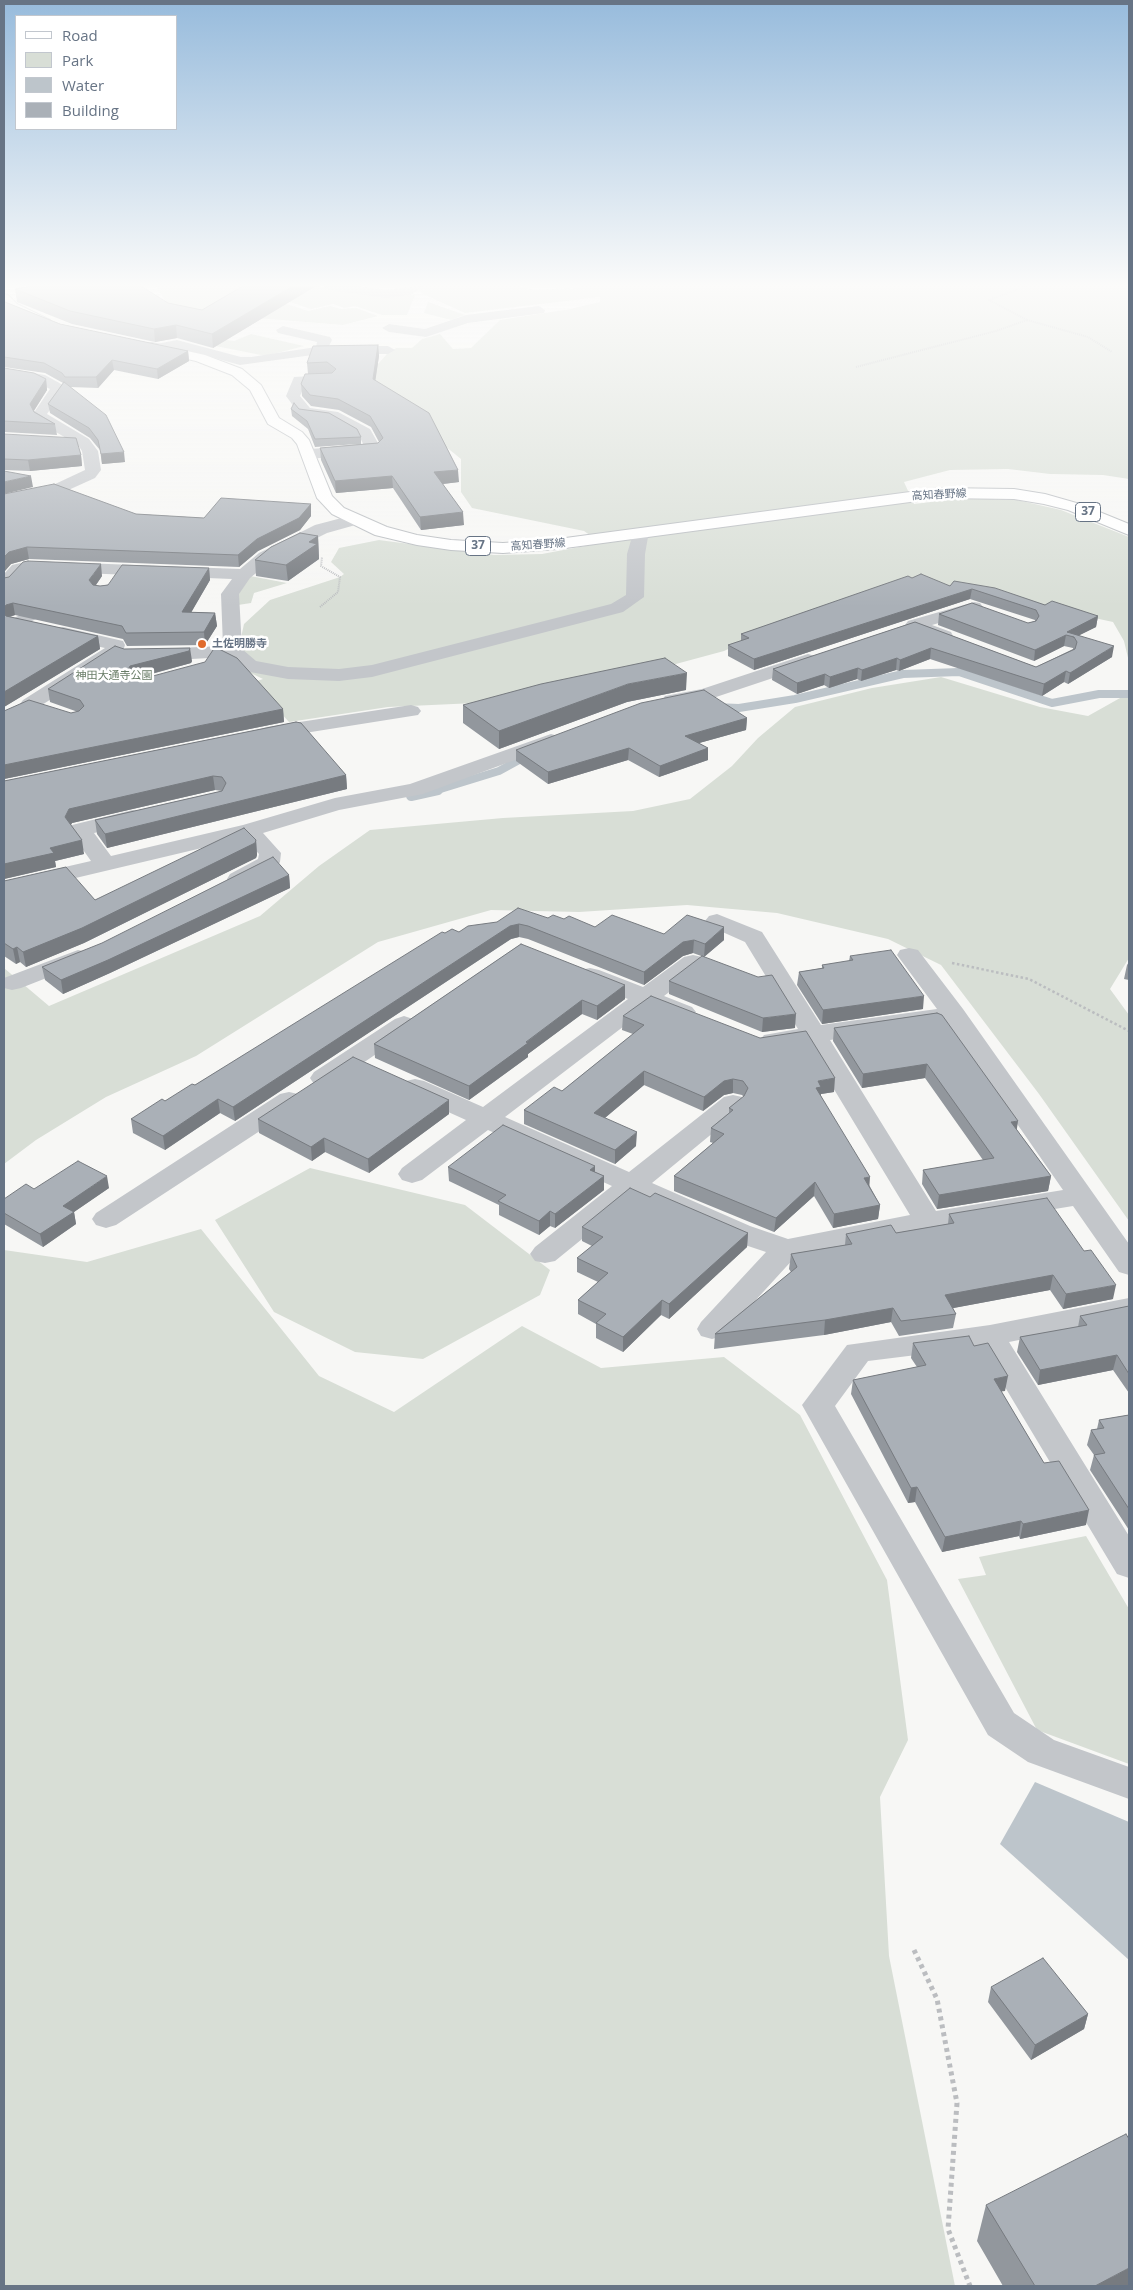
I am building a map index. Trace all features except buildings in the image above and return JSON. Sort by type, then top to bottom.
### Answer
[{"type":"main road","name":"高知春野線","points":[[259,393],[273,421],[297,435],[308,454],[325,498],[338,511],[381,531],[417,540],[451,545],[494,547],[558,544],[940,493],[1014,494],[1045,499],[1074,507],[1129,530]]},
{"type":"street","points":[[4,500],[58,489],[89,475],[93,470],[90,451],[84,442],[42,418],[40,414],[42,409],[54,393]]},
{"type":"street","points":[[294,393],[293,396],[305,412],[333,415],[365,432],[374,450],[308,454]]},
{"type":"street","points":[[52,441],[84,442]]},
{"type":"street","points":[[233,652],[230,594],[244,574],[265,557],[320,529],[354,520]]},
{"type":"street","points":[[114,651],[126,654],[208,654],[233,652],[250,666],[288,673],[339,675],[372,671],[585,618],[617,608],[635,597],[636,554],[640,537],[638,534]]},
{"type":"street","points":[[4,584],[18,569],[30,566],[244,574]]},
{"type":"street","points":[[108,584],[118,568]]},
{"type":"street","points":[[961,642],[905,628],[972,606],[990,613]]},
{"type":"street","points":[[9,626],[38,611]]},
{"type":"street","points":[[9,626],[116,645],[114,651],[21,708],[57,713]]},
{"type":"street","points":[[653,704],[706,694],[829,653]]},
{"type":"street","points":[[190,672],[199,670],[208,654]]},
{"type":"street","points":[[247,737],[411,710]]},
{"type":"street","points":[[4,888],[249,830],[335,804],[415,789],[571,732]]},
{"type":"street","points":[[105,864],[80,830],[157,812]]},
{"type":"street","points":[[215,890],[269,862],[270,854],[249,830]]},
{"type":"street","points":[[717,921],[754,937],[928,1221]]},
{"type":"street","points":[[12,982],[94,950]]},
{"type":"street","points":[[908,955],[954,1014],[1129,1265]]},
{"type":"street","points":[[412,1174],[693,962]]},
{"type":"street","points":[[565,965],[708,1022]]},
{"type":"street","points":[[106,1219],[424,1011]]},
{"type":"street","points":[[751,1038],[760,1042],[954,1014]]},
{"type":"street","points":[[352,1059],[740,1233],[786,1249],[928,1221],[1082,1196]]},
{"type":"street","points":[[544,1254],[733,1103]]},
{"type":"street","points":[[712,1329],[786,1249]]},
{"type":"street","points":[[1129,1308],[990,1335],[858,1352],[818,1405],[1001,1724],[1041,1751],[1129,1783]]},
{"type":"street","points":[[990,1335],[1129,1565]]},
{"type":"path","points":[[301,539],[323,552],[321,566],[340,577],[338,592],[320,607]]},
{"type":"path","points":[[908,955],[1029,979],[1129,1031]]},
{"type":"path","points":[[914,1950],[937,1999],[957,2103],[948,2229],[970,2286]]},
{"type":"green space","points":[[352,393],[1129,393],[1129,479],[1103,475],[1050,474],[1008,469],[950,470],[904,482],[914,504],[964,498],[1017,500],[1061,510],[1129,537],[1129,662],[1124,641],[1113,622],[979,593],[801,615],[724,651],[635,675],[519,701],[388,707],[289,722],[269,700],[207,698],[263,679],[222,659],[239,647],[244,624],[270,600],[340,577],[344,574],[331,562],[339,548],[379,540],[494,555],[542,554],[601,543],[584,531],[472,508],[461,492],[461,459],[445,446],[350,395]]},
{"type":"green space","points":[[250,576],[287,583],[254,593],[251,603],[238,605],[238,589]]},
{"type":"green space","points":[[941,677],[1040,707],[1088,716],[1129,693],[1129,958],[1110,989],[1129,1015],[1129,1221],[1039,1094],[941,965],[888,939],[777,913],[687,905],[579,912],[491,910],[378,942],[196,1056],[106,1097],[36,1140],[4,1164],[4,968],[49,1006],[260,916],[319,866],[370,830],[503,818],[633,811],[690,799],[732,766],[758,738],[795,707],[872,688]]},
{"type":"green space","points":[[310,1168],[465,1205],[550,1270],[540,1295],[423,1359],[355,1352],[274,1312],[215,1220]]},
{"type":"green space","points":[[201,1229],[319,1376],[394,1412],[522,1326],[601,1368],[724,1357],[800,1415],[887,1580],[908,1740],[880,1797],[889,1956],[955,2286],[4,2286],[4,1250],[87,1262]]},
{"type":"green space","points":[[1086,1536],[1129,1609],[1129,1764],[1037,1730],[958,1579],[986,1575],[979,1557]]},
{"type":"water","points":[[1035,1782],[1129,1822],[1129,1960],[1000,1844]]},
{"type":"waterway","points":[[715,707],[739,708],[795,699],[903,674],[959,672],[1052,703],[1099,694],[1129,694]]},
{"type":"waterway","points":[[435,791],[499,771],[530,754]]},
{"type":"waterway","points":[[411,796],[435,791]]},
{"type":"place","name":"土佐明勝寺","points":[[202,644]]},
{"type":"park label","name":"神田大通寺公園","points":[[114,676]]}]
